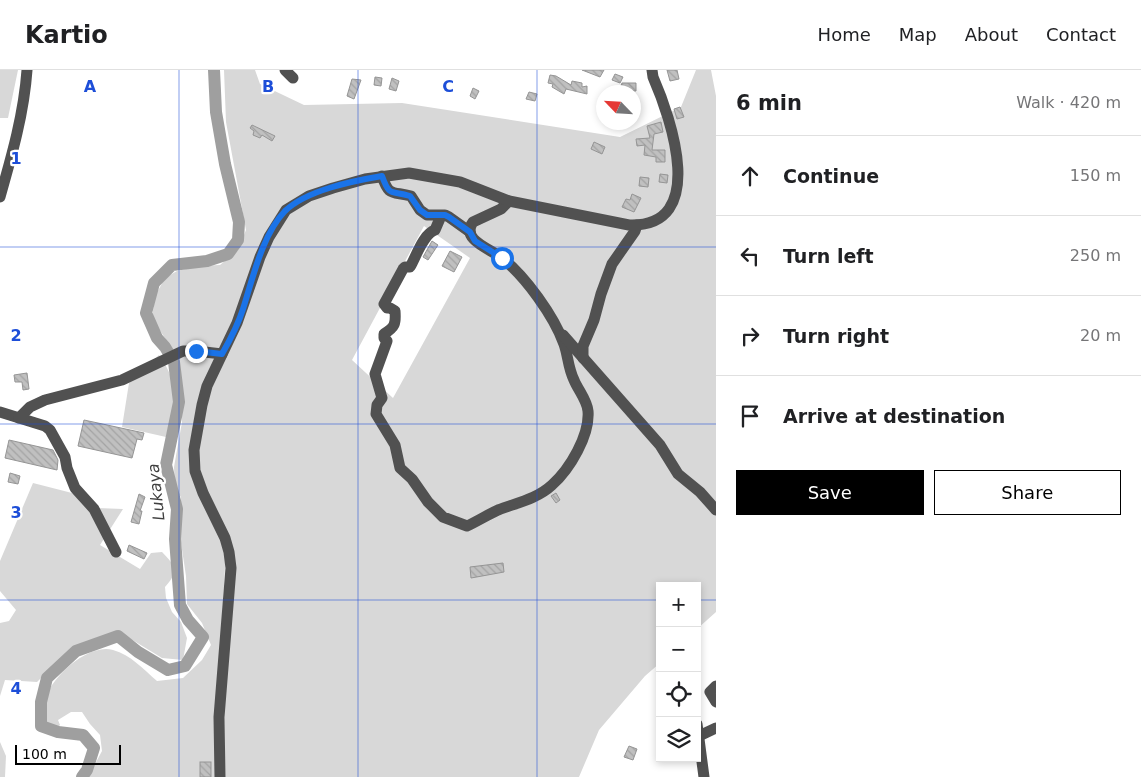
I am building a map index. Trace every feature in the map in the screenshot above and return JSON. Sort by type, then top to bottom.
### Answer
[{"type":"street","points":[[0,197],[18,132],[25,96],[26,70]]},
{"type":"street","points":[[220,777],[219,723],[231,568],[225,538],[203,493],[195,471],[194,450],[207,386],[243,310],[260,257],[269,237],[286,210],[309,196],[325,190],[382,176],[408,173],[458,181],[509,202],[637,225],[655,220],[666,211],[674,199],[678,184],[677,156],[654,72]]},
{"type":"street","points":[[382,176],[386,188],[390,192],[410,196],[420,210],[427,215],[441,216],[449,217],[470,232],[475,241],[502,258],[519,276],[533,292],[556,328],[564,345],[567,362],[574,381],[588,410],[582,442],[568,468],[554,484],[543,492],[467,526],[443,517],[428,502],[412,479],[400,468],[395,445],[376,414],[377,405],[382,398],[374,374],[387,341],[384,338],[384,334],[394,328],[396,324],[395,311],[384,306],[385,301],[402,269],[405,267],[410,268],[421,245],[430,232],[435,230],[441,216]]},
{"type":"street","points":[[470,232],[473,222],[501,209],[509,202]]},
{"type":"street","points":[[583,358],[583,346],[594,320],[612,264],[635,231],[637,225]]},
{"type":"street","points":[[556,328],[660,445],[678,474],[700,492],[716,510]]},
{"type":"street","points":[[19,418],[30,407],[45,400],[122,380],[183,351],[222,354]]},
{"type":"street","points":[[0,412],[45,426],[50,430],[65,458],[75,488],[94,509],[116,552]]},
{"type":"street","points":[[716,686],[710,692],[716,702]]},
{"type":"street","points":[[701,735],[716,728]]},
{"type":"street","points":[[701,752],[704,777]]},
{"type":"shaded area","points":[[0,70],[18,70],[8,118],[0,118]]},
{"type":"shaded area","points":[[224,70],[255,70],[260,84],[304,105],[402,103],[620,137],[634,130],[641,130],[641,127],[681,107],[696,70],[711,70],[716,96],[716,612],[701,625],[701,582],[656,582],[656,666],[645,676],[599,730],[579,777],[225,777],[226,550],[220,656],[219,777],[88,777],[102,751],[100,735],[82,712],[71,712],[58,720],[60,725],[56,729],[45,721],[43,708],[47,694],[56,680],[69,666],[84,656],[99,650],[119,652],[142,667],[157,681],[183,678],[202,660],[211,645],[202,623],[187,604],[186,576],[181,543],[181,497],[175,490],[174,467],[182,422],[179,360],[152,318],[155,296],[165,278],[177,271],[199,266],[220,265],[238,250],[246,230],[226,122]],"holes":[[[424,226],[470,258],[393,398],[352,360]]]},
{"type":"shaded area","points":[[159,355],[171,376],[174,395],[174,404],[166,437],[122,427],[129,383]]},
{"type":"shaded area","points":[[33,483],[72,493],[97,508],[123,509],[100,545],[140,569],[151,553],[162,552],[174,569],[172,577],[165,587],[166,598],[172,612],[181,622],[187,638],[183,660],[162,658],[121,633],[109,634],[69,650],[37,682],[5,680],[0,696],[0,623],[9,621],[16,610],[0,591],[0,561]]},
{"type":"shaded area","points":[[0,742],[6,756],[5,777],[0,777]]},
{"type":"building","points":[[582,70],[604,70],[600,77]]},
{"type":"building","points":[[667,70],[677,70],[679,79],[670,81]]},
{"type":"building","points":[[615,74],[623,77],[620,83],[612,80]]},
{"type":"building","points":[[550,75],[556,76],[571,85],[572,81],[582,83],[582,87],[587,86],[587,94],[566,89],[564,94],[552,87],[553,84],[548,83]]},
{"type":"building","points":[[375,77],[382,78],[381,86],[374,85]]},
{"type":"building","points":[[392,78],[399,81],[396,91],[389,89]]},
{"type":"building","points":[[352,79],[361,80],[354,99],[347,96]]},
{"type":"building","points":[[622,83],[636,83],[636,85],[621,85]]},
{"type":"building","points":[[473,88],[479,91],[475,99],[470,96]]},
{"type":"building","points":[[529,92],[537,94],[535,101],[526,99]]},
{"type":"building","points":[[680,107],[684,117],[677,119],[674,109]]},
{"type":"building","points":[[661,122],[663,132],[654,134],[652,150],[665,150],[665,162],[656,162],[656,157],[644,155],[645,145],[637,146],[636,139],[650,138],[647,126]]},
{"type":"building","points":[[252,125],[275,136],[272,141],[262,135],[260,138],[253,135],[254,131],[250,128]]},
{"type":"building","points":[[594,142],[605,147],[602,154],[591,149]]},
{"type":"building","points":[[660,174],[668,175],[667,183],[659,182]]},
{"type":"building","points":[[640,177],[649,178],[648,187],[639,186]]},
{"type":"building","points":[[632,194],[641,198],[634,212],[622,207],[626,199],[630,200]]},
{"type":"building","points":[[432,241],[438,245],[428,260],[423,257]]},
{"type":"building","points":[[450,251],[462,257],[454,272],[442,266]]},
{"type":"building","points":[[27,373],[29,389],[23,390],[22,382],[15,382],[14,375]]},
{"type":"building","points":[[84,420],[144,433],[142,440],[137,439],[132,458],[78,446]]},
{"type":"building","points":[[9,440],[53,450],[58,460],[57,470],[5,458]]},
{"type":"building","points":[[10,473],[20,476],[18,484],[8,482]]},
{"type":"building","points":[[556,493],[560,500],[556,503],[551,496]]},
{"type":"building","points":[[139,494],[145,497],[140,511],[142,511],[139,524],[131,522]]},
{"type":"building","points":[[129,545],[147,553],[144,559],[127,551]]},
{"type":"building","points":[[503,563],[504,572],[471,578],[470,567]]},
{"type":"building","points":[[629,746],[637,749],[633,760],[624,757]]},
{"type":"building","points":[[200,762],[211,762],[211,777],[200,777]]},
{"type":"waterway","name":"Lukaya","points":[[82,777],[87,770],[94,748],[83,735],[58,732],[41,726],[41,702],[47,678],[76,651],[118,636],[138,652],[168,670],[185,666],[203,637],[188,620],[180,605],[175,539],[177,509],[166,465],[179,402],[174,362],[157,338],[146,313],[154,283],[172,265],[207,261],[228,254],[238,240],[239,222],[225,164],[216,112],[214,70]]},
{"type":"route","points":[[196,351],[222,354],[243,310],[260,257],[274,226],[286,210],[309,196],[333,188],[382,176],[386,188],[390,192],[410,196],[420,210],[427,215],[445,215],[449,217],[470,232],[475,241],[502,258]]}]
